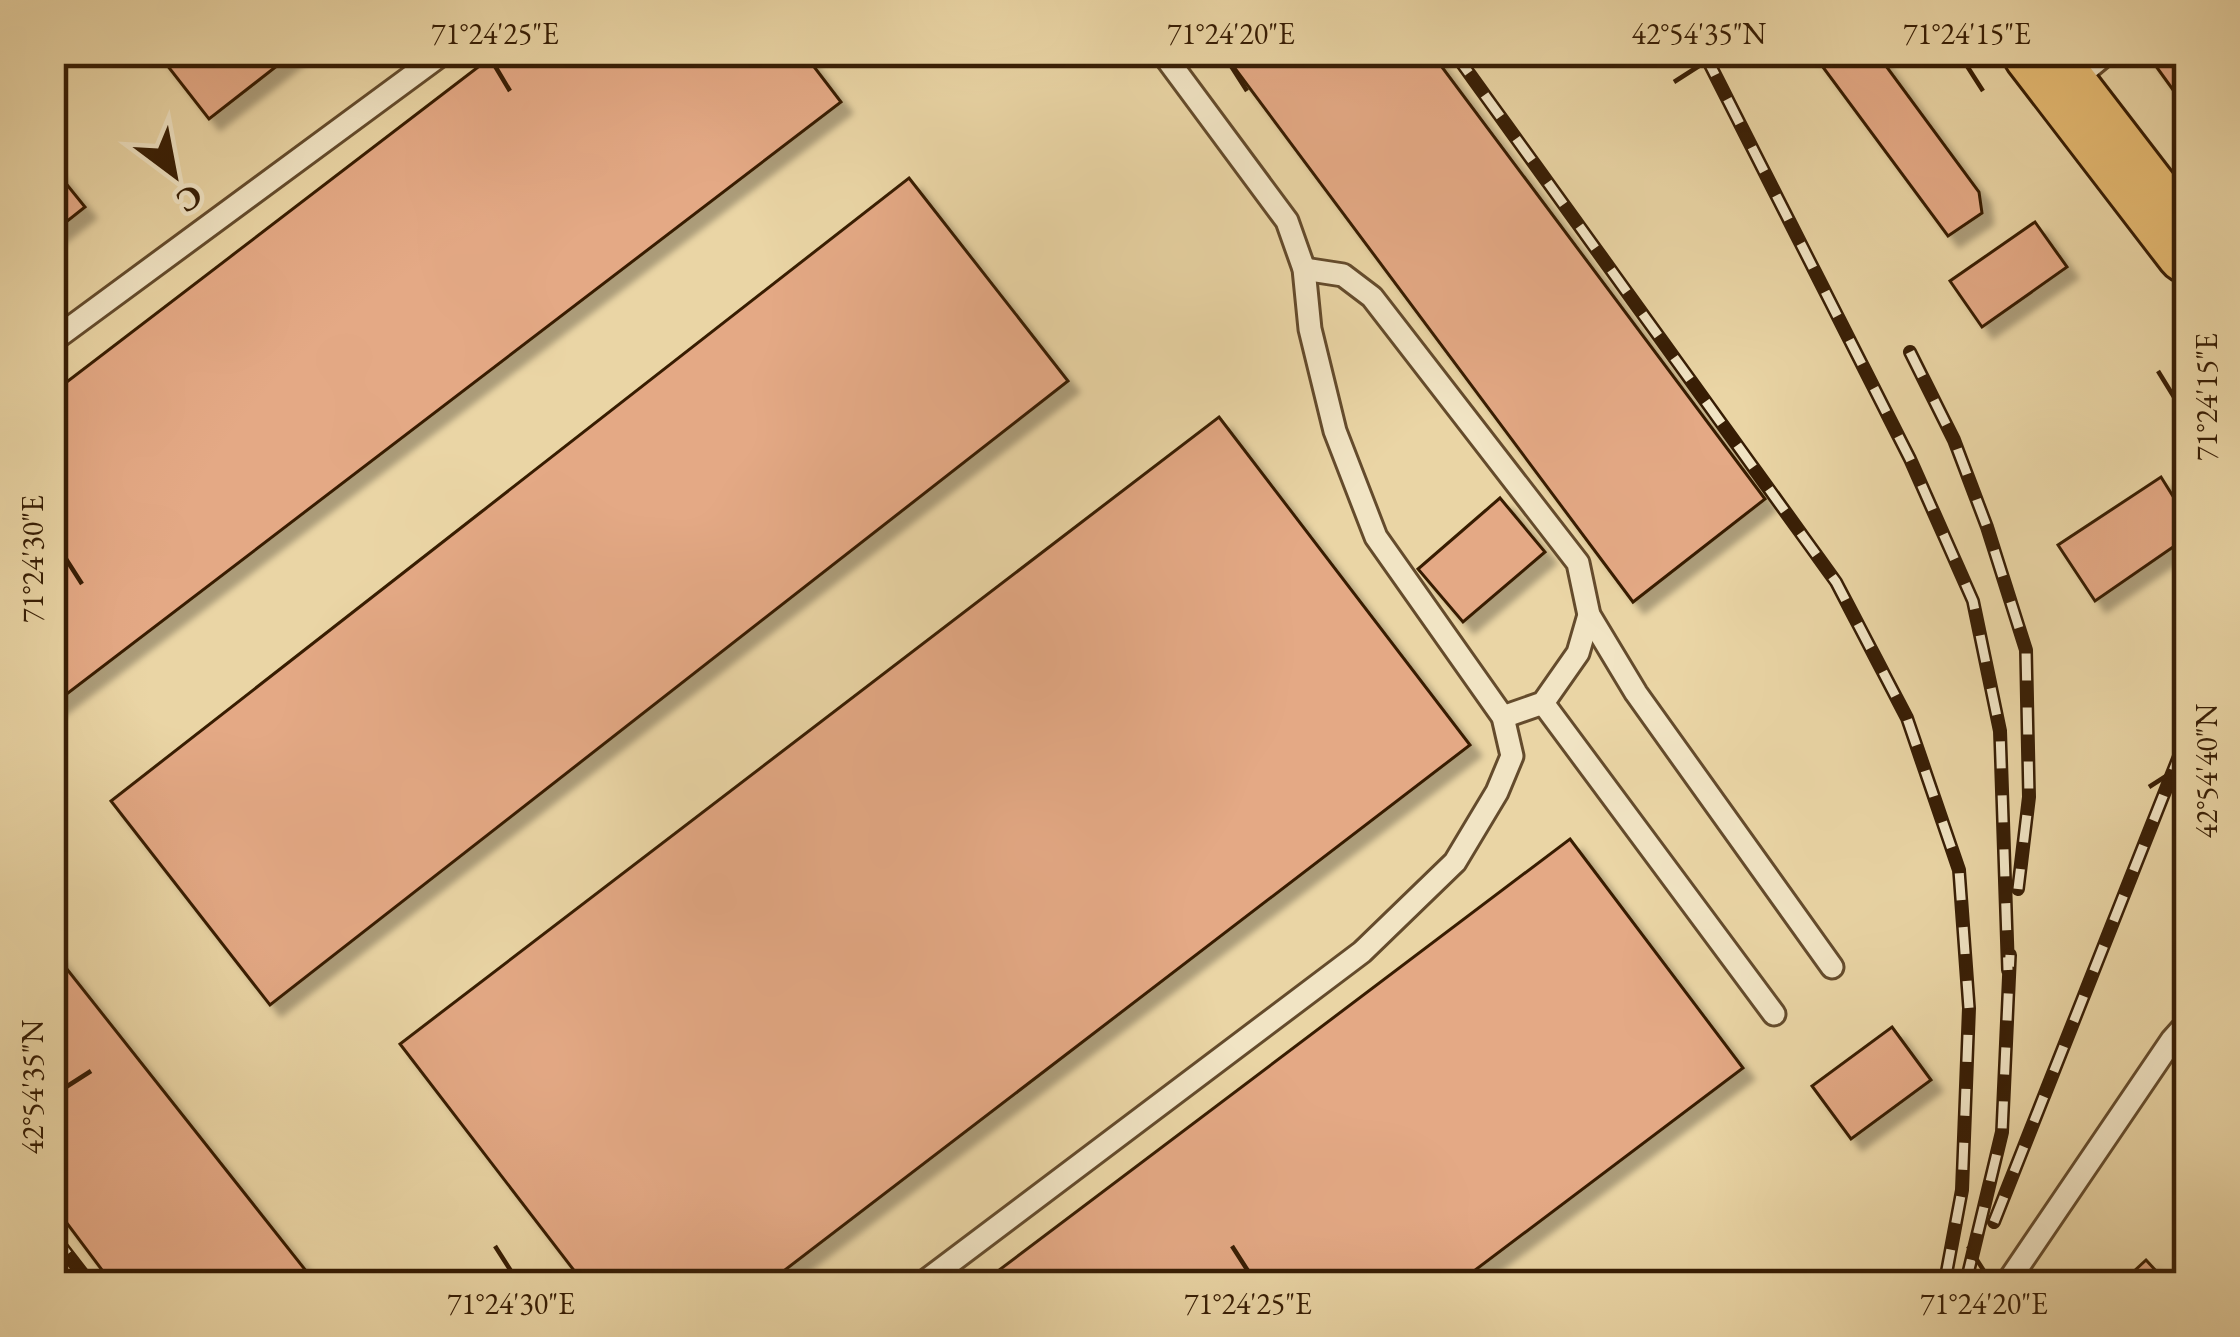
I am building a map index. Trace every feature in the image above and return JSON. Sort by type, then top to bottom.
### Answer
[{"type":"main road","points":[[2070,63],[2189,250]]},
{"type":"lane","points":[[51,342],[446,51]]},
{"type":"lane","points":[[919,1286],[1362,952],[1455,862],[1497,792],[1512,755],[1503,717],[1376,537],[1335,431],[1310,329],[1304,269],[1287,221],[1161,51]]},
{"type":"lane","points":[[1304,269],[1343,275],[1372,297],[1578,563],[1589,615],[1636,693],[1832,968]]},
{"type":"lane","points":[[1503,717],[1543,703],[1577,653],[1589,615]]},
{"type":"lane","points":[[1543,703],[1774,1014]]},
{"type":"lane","points":[[2005,1286],[2189,1021]]},
{"type":"building","points":[[156,51],[296,51],[209,119]]},
{"type":"building","points":[[499,51],[802,51],[841,102],[51,706],[51,394]]},
{"type":"building","points":[[1222,51],[1430,51],[1765,499],[1633,602]]},
{"type":"building","points":[[1811,51],[1875,51],[1979,192],[1982,213],[1948,236]]},
{"type":"building","points":[[2145,51],[2189,51],[2189,112]]},
{"type":"building","points":[[51,165],[85,207],[51,234]]},
{"type":"building","points":[[909,178],[1068,381],[270,1005],[111,801]]},
{"type":"building","points":[[2035,222],[2067,267],[1982,327],[1950,281]]},
{"type":"building","points":[[1219,417],[1470,745],[764,1286],[586,1286],[400,1044]]},
{"type":"building","points":[[2161,477],[2189,522],[2189,536],[2095,601],[2058,545]]},
{"type":"building","points":[[1500,498],[1545,552],[1463,622],[1418,569]]},
{"type":"building","points":[[1570,839],[1743,1068],[1454,1286],[978,1286]]},
{"type":"building","points":[[51,949],[318,1286],[114,1286],[51,1202]]},
{"type":"building","points":[[1892,1027],[1931,1080],[1851,1139],[1812,1086]]},
{"type":"building","points":[[2146,1260],[2170,1286],[2118,1286]]},
{"type":"railway","points":[[1453,51],[1836,582],[1907,718],[1959,870],[1969,1008],[1962,1190],[1944,1286]]},
{"type":"railway","points":[[1703,51],[1910,459],[1973,601],[2000,731],[2008,970]]},
{"type":"railway","points":[[1910,352],[1954,440],[2026,650],[2029,797],[2018,889]]},
{"type":"railway","points":[[1994,1222],[2189,731]]},
{"type":"railway","points":[[1965,1286],[2002,1132],[2010,955]]},
{"type":"railway","points":[[51,1233],[92,1286]]},
{"type":"railway","points":[[51,1279],[56,1286]]}]
